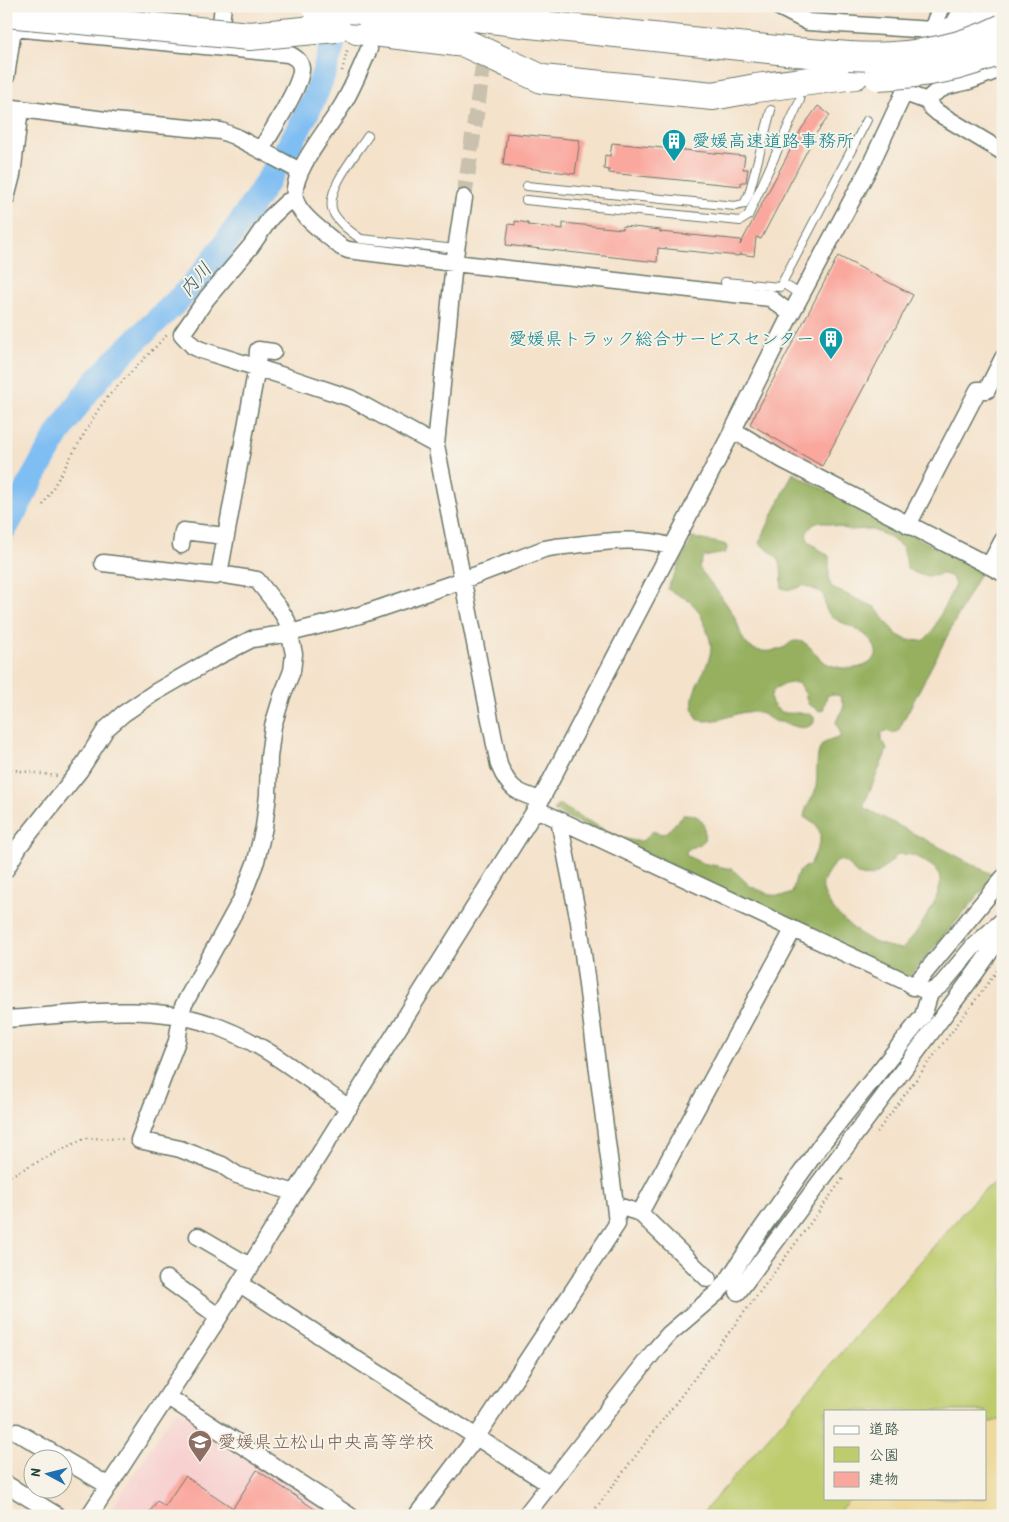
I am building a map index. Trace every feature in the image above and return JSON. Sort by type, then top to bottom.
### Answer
[{"type":"highway","points":[[107,6],[465,43],[542,79],[713,96],[852,66],[876,57],[929,53],[955,47],[1003,28]]},
{"type":"highway","points":[[315,6],[354,33]]},
{"type":"highway","points":[[8,23],[250,36],[354,33],[393,7],[530,24],[796,52],[852,66],[876,76],[930,72],[956,67],[1003,49]]},
{"type":"street","points":[[6,77],[8,23],[24,6]]},
{"type":"street","points":[[219,47],[223,6]]},
{"type":"street","points":[[777,6],[808,22],[942,29],[980,20],[1003,9]]},
{"type":"street","points":[[941,6],[942,29]]},
{"type":"street","points":[[89,1516],[220,1317],[295,1193],[538,804],[733,430],[791,314],[869,168],[905,93],[942,29],[964,6]]},
{"type":"street","points":[[8,23],[288,54],[296,58],[301,66],[301,75],[264,151]]},
{"type":"street","points":[[354,33],[342,105],[297,169],[294,191],[295,199],[302,212],[341,247],[348,250],[455,256],[770,298],[791,314]]},
{"type":"street","points":[[927,101],[941,88],[1003,68]]},
{"type":"street","points":[[905,93],[927,101],[938,114],[1003,152]]},
{"type":"street","points":[[6,198],[12,175],[13,108],[113,121],[207,129],[234,136],[297,169]]},
{"type":"street","points":[[464,198],[455,256],[436,445],[500,764],[508,783],[514,790],[538,804],[558,820],[913,987],[930,993]]},
{"type":"street","points":[[295,199],[278,209],[271,217],[251,246],[207,298],[182,334],[193,346],[201,350],[350,398],[436,445]]},
{"type":"street","points":[[218,574],[257,367],[258,350],[273,352]]},
{"type":"street","points":[[908,524],[978,390],[987,390],[1003,358]]},
{"type":"street","points":[[733,430],[783,460],[996,570],[1003,540]]},
{"type":"street","points":[[181,544],[183,531],[225,536]]},
{"type":"street","points":[[6,869],[20,845],[73,778],[106,729],[122,714],[213,659],[252,638],[290,633],[360,615],[463,580],[544,549],[638,540],[656,541],[672,547]]},
{"type":"street","points":[[103,563],[216,576],[218,574],[257,580],[280,608],[287,621],[294,654],[292,670],[273,726],[264,827],[256,860],[240,900],[187,997],[181,1016],[177,1041],[140,1140],[180,1150],[222,1165],[237,1175],[295,1193]]},
{"type":"street","points":[[416,1516],[477,1436],[617,1224],[579,922],[558,820]]},
{"type":"street","points":[[913,987],[1003,878]]},
{"type":"street","points":[[525,1516],[669,1334],[718,1292],[730,1277],[760,1230],[823,1142],[923,1016],[930,993],[942,984],[973,947],[1003,920]]},
{"type":"street","points":[[640,1213],[793,930]]},
{"type":"street","points":[[738,1292],[1003,933]]},
{"type":"street","points":[[6,1019],[134,1012],[181,1016],[211,1024],[245,1039],[270,1053],[349,1108]]},
{"type":"street","points":[[615,1205],[640,1213],[708,1279]]},
{"type":"street","points":[[198,1236],[251,1267]]},
{"type":"street","points":[[167,1280],[220,1317]]},
{"type":"street","points":[[240,1284],[550,1484]]},
{"type":"street","points":[[168,1397],[350,1516]]},
{"type":"street","points":[[17,1432],[109,1486]]},
{"type":"street","points":[[6,1484],[58,1516]]},
{"type":"lane","points":[[526,200],[740,221],[748,216],[800,100]]},
{"type":"lane","points":[[527,186],[735,206],[744,204],[749,194],[771,110]]},
{"type":"lane","points":[[725,282],[780,288],[868,120]]},
{"type":"lane","points":[[368,136],[337,184],[332,198],[333,212],[350,232],[361,238],[455,256]]},
{"type":"lane","points":[[782,284],[801,295]]},
{"type":"path","points":[[342,72],[354,33]]},
{"type":"path","points":[[43,505],[98,410],[124,378],[170,332]]},
{"type":"path","points":[[6,769],[73,778]]},
{"type":"path","points":[[6,1178],[85,1138],[140,1140]]},
{"type":"shaded area","name":"愛媛県立松山中央高等学校","points":[[181,1410],[336,1516],[107,1516],[174,1412]]},
{"type":"green space","points":[[793,473],[981,571],[898,731],[881,733],[881,740],[887,750],[863,807],[995,876],[908,978],[554,811],[557,805],[560,805],[588,821],[634,841],[645,839],[653,831],[662,834],[667,832],[684,814],[690,814],[702,821],[704,825],[704,841],[686,851],[687,856],[702,863],[732,869],[750,886],[771,895],[784,896],[792,893],[796,877],[800,871],[811,863],[820,842],[820,833],[816,825],[804,817],[815,791],[817,761],[820,749],[826,742],[840,737],[836,722],[844,706],[840,696],[832,694],[827,696],[823,710],[820,711],[808,704],[805,693],[798,683],[779,686],[772,694],[772,703],[782,712],[806,713],[814,717],[814,723],[804,728],[774,721],[756,712],[742,713],[714,720],[698,720],[694,710],[694,692],[709,657],[710,640],[703,619],[696,607],[667,589],[693,537],[726,545],[725,553],[703,557],[699,568],[729,608],[746,644],[750,647],[761,651],[771,651],[783,648],[794,641],[800,641],[809,646],[824,662],[843,668],[864,666],[874,659],[876,651],[873,643],[860,631],[831,616],[826,609],[823,593],[803,585],[793,589],[782,588],[779,560],[759,543]],"holes":[[[819,521],[850,530],[870,529],[888,536],[902,547],[907,569],[925,576],[943,574],[952,577],[955,585],[932,632],[923,641],[907,640],[896,634],[875,607],[832,588],[829,581],[829,556],[813,545],[807,537],[807,532]],[[898,854],[907,854],[923,860],[936,870],[940,881],[937,897],[932,907],[920,927],[902,949],[878,943],[859,933],[831,906],[823,890],[825,877],[838,860],[846,863],[854,871],[866,877],[878,873]]]},
{"type":"green space","points":[[1003,1174],[1003,1419],[986,1424],[986,1410],[824,1410],[824,1500],[849,1500],[834,1516],[700,1516],[972,1202]]},
{"type":"sand","points":[[1003,1419],[1003,1516],[834,1516],[849,1500],[986,1500],[986,1424]]},
{"type":"building","points":[[818,106],[830,115],[807,145],[809,147],[761,239],[756,237],[754,256],[658,248],[657,262],[506,245],[509,224],[515,225],[515,221],[528,223],[528,225],[563,229],[563,223],[622,229],[623,226],[660,230],[660,232],[741,240],[740,245],[802,128]]},
{"type":"building","points":[[507,133],[580,140],[575,174],[503,165]]},
{"type":"building","name":"愛媛高速道路事務所","points":[[612,143],[745,156],[743,169],[748,169],[746,182],[741,182],[741,186],[609,173],[609,170],[604,169],[605,155],[610,156]]},
{"type":"building","name":"愛媛県トラック総合サービスセンター","points":[[838,256],[913,295],[822,466],[750,424]]},
{"type":"building","points":[[257,1470],[325,1516],[147,1516],[157,1501],[165,1506],[185,1476],[233,1508]]},
{"type":"waterway","name":"内川","points":[[6,527],[48,451],[84,396],[110,366],[207,269],[241,222],[278,165],[302,123],[322,79],[335,33],[338,9]]},
{"type":"tunnel","points":[[464,198],[491,11]]},
{"type":"place","name":"愛媛高速道路事務所","points":[[674,162]]},
{"type":"place","name":"愛媛県トラック総合サービスセンター","points":[[831,360]]},
{"type":"place","name":"愛媛県立松山中央高等学校","points":[[200,1463]]}]
